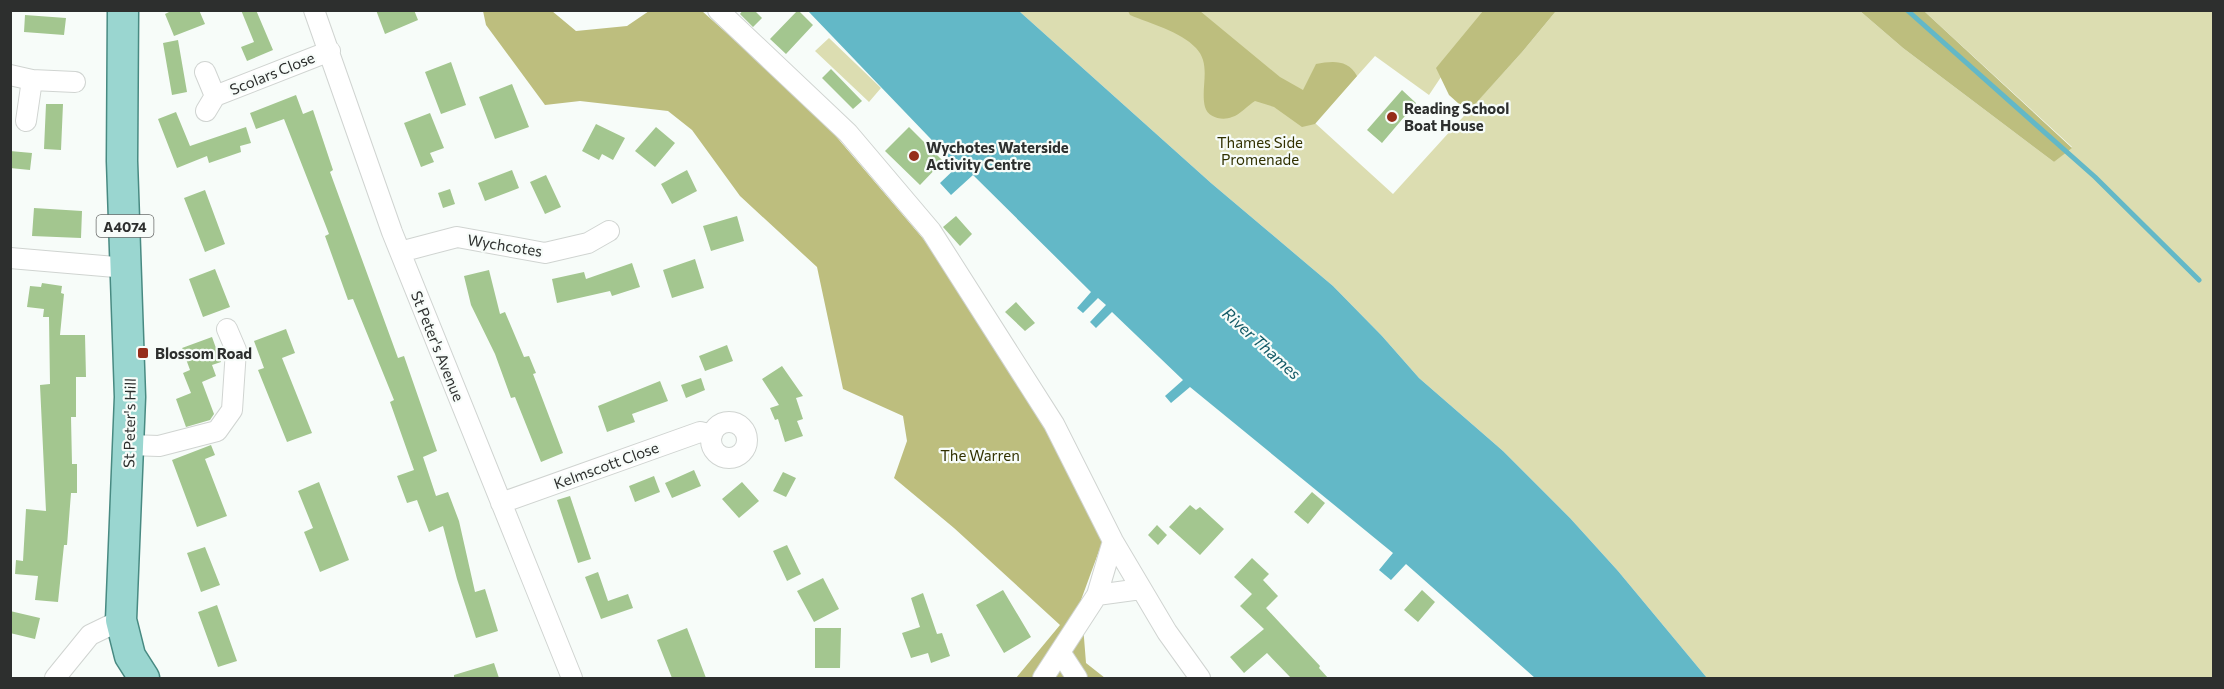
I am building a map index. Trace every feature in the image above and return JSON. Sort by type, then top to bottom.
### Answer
[{"type":"main road","name":"St Peter's Hill","points":[[121,620],[130,445],[127,268],[122,162],[123,10]]},
{"type":"main road","name":"A4074","points":[[121,620],[130,656],[144,678]]},
{"type":"street","name":"St Peter's Avenue","points":[[314,10],[400,252],[572,678]]},
{"type":"street","points":[[718,10],[848,133],[931,231],[1054,424],[1113,541],[1167,632],[1200,678]]},
{"type":"street","name":"Scolars Close","points":[[205,72],[211,104],[330,51]]},
{"type":"street","points":[[10,75],[32,80],[75,82]]},
{"type":"street","points":[[26,121],[32,80]]},
{"type":"street","name":"Wychcotes","points":[[400,252],[457,237],[545,252],[588,243],[609,231]]},
{"type":"street","points":[[10,258],[127,268]]},
{"type":"street","points":[[130,445],[159,446],[220,438],[232,410],[236,350],[227,329]]},
{"type":"street","name":"Kelmscott Close","points":[[501,503],[700,432],[712,435]]},
{"type":"street","points":[[1043,678],[1098,595],[1113,541]]},
{"type":"street","points":[[1098,595],[1141,588]]},
{"type":"street","points":[[55,678],[90,635],[121,620]]},
{"type":"street","points":[[1060,652],[1077,678]]},
{"type":"green space","name":"The Warren","points":[[483,11],[552,11],[576,31],[627,26],[649,11],[702,11],[817,114],[931,248],[1044,421],[1103,540],[1081,600],[1086,663],[1105,678],[1016,678],[1060,625],[954,528],[894,478],[907,441],[903,416],[843,389],[817,267],[740,196],[692,130],[668,111],[580,101],[545,105],[486,25]]},
{"type":"green space","name":"Thames Side Promenade","points":[[1019,11],[1485,11],[1429,95],[1375,56],[1315,123],[1393,194],[1523,51],[1556,11],[1860,11],[1903,48],[2054,162],[2072,147],[1924,11],[2213,11],[2213,678],[1707,678],[1618,571],[1570,518],[1503,451],[1419,378],[1333,286],[1211,183]]},
{"type":"green space","points":[[1128,11],[1200,11],[1280,77],[1303,90],[1316,64],[1339,62],[1353,70],[1357,76],[1315,124],[1302,127],[1274,107],[1255,101],[1235,116],[1224,119],[1216,118],[1209,114],[1205,107],[1205,69],[1201,55],[1196,48],[1182,37],[1130,15]]},
{"type":"green space","points":[[1483,11],[1556,11],[1468,112],[1449,95],[1436,68]]},
{"type":"green space","points":[[1860,11],[1924,11],[2072,148],[2054,162],[1903,48]]},
{"type":"green space","points":[[829,38],[881,88],[869,102],[815,51]]},
{"type":"water","name":"River Thames","points":[[808,11],[1019,11],[1211,183],[1333,286],[1419,378],[1503,451],[1570,518],[1618,571],[1707,678],[1535,678],[1406,564],[1391,580],[1379,570],[1393,553],[1190,387],[1171,403],[1165,396],[1183,380],[1112,312],[1096,328],[1090,322],[1106,305],[1098,298],[1083,313],[1077,308],[1091,292],[973,175],[951,195],[940,183],[961,163],[957,159],[951,160]]},
{"type":"building","points":[[173,10],[199,10],[205,24],[174,36],[165,14]]},
{"type":"building","points":[[241,10],[256,10],[273,50],[247,61],[241,47],[254,42]]},
{"type":"building","points":[[376,10],[414,10],[418,20],[385,34]]},
{"type":"building","points":[[743,10],[754,10],[762,18],[753,27],[740,14]]},
{"type":"building","points":[[798,10],[813,25],[786,54],[770,39]]},
{"type":"building","points":[[25,15],[66,18],[64,35],[24,32]]},
{"type":"building","points":[[178,40],[187,92],[172,95],[163,43]]},
{"type":"building","points":[[451,62],[466,105],[441,114],[425,72]]},
{"type":"building","points":[[831,69],[862,101],[853,109],[822,78]]},
{"type":"building","points":[[512,84],[529,127],[495,139],[479,97]]},
{"type":"building","name":"Reading School Boat House","points":[[1402,90],[1416,103],[1382,143],[1367,130]]},
{"type":"building","points":[[296,95],[303,114],[313,110],[333,170],[330,172],[398,358],[404,356],[437,451],[423,457],[436,496],[448,492],[459,521],[475,592],[485,589],[498,631],[476,638],[443,526],[429,532],[417,500],[407,503],[397,476],[414,470],[390,402],[394,400],[353,299],[348,300],[325,236],[329,234],[284,119],[256,129],[250,113]]},
{"type":"building","points":[[46,104],[63,104],[61,150],[44,149]]},
{"type":"building","points":[[176,112],[190,146],[246,127],[251,143],[240,146],[241,152],[209,163],[207,156],[177,168],[158,119]]},
{"type":"building","points":[[430,113],[444,148],[430,153],[434,162],[421,167],[404,123]]},
{"type":"building","points":[[596,124],[625,138],[613,160],[602,154],[599,160],[582,151]]},
{"type":"building","points":[[656,127],[675,143],[655,167],[635,151]]},
{"type":"building","name":"Wychotes Waterside Activity Centre","points":[[909,127],[943,161],[920,185],[885,151]]},
{"type":"building","points":[[10,151],[32,153],[30,170],[10,168]]},
{"type":"building","points":[[512,170],[519,188],[485,201],[478,183]]},
{"type":"building","points":[[687,170],[697,191],[672,204],[661,184]]},
{"type":"building","points":[[546,175],[561,207],[545,214],[530,182]]},
{"type":"building","points":[[450,189],[455,204],[443,208],[438,193]]},
{"type":"building","points":[[205,190],[225,244],[205,252],[184,198]]},
{"type":"building","points":[[34,208],[82,211],[81,238],[32,236]]},
{"type":"building","points":[[737,216],[744,241],[711,251],[703,226]]},
{"type":"building","points":[[956,216],[972,234],[960,246],[943,227]]},
{"type":"building","points":[[695,259],[704,288],[672,298],[663,270]]},
{"type":"building","points":[[632,263],[640,287],[612,296],[610,291],[557,303],[552,279],[584,272],[586,279]]},
{"type":"building","points":[[215,269],[230,307],[203,317],[189,279]]},
{"type":"building","points":[[489,270],[500,314],[505,312],[524,357],[529,356],[536,373],[533,374],[563,453],[541,462],[515,397],[511,398],[495,354],[471,305],[464,276]]},
{"type":"building","points":[[42,283],[62,286],[61,293],[64,294],[60,335],[85,335],[86,377],[76,377],[76,417],[71,417],[72,464],[77,464],[77,493],[71,493],[67,545],[64,545],[58,602],[35,600],[38,576],[15,574],[16,560],[23,561],[26,509],[46,511],[40,385],[50,384],[49,317],[43,317],[44,309],[27,307],[30,286],[41,287]]},
{"type":"building","points":[[1016,302],[1035,323],[1025,331],[1005,312]]},
{"type":"building","points":[[286,329],[295,353],[282,358],[312,433],[287,442],[258,370],[264,368],[254,341]]},
{"type":"building","points":[[212,337],[221,362],[212,365],[216,376],[202,382],[214,414],[210,420],[186,427],[176,399],[191,393],[183,373],[190,370],[182,348]]},
{"type":"building","points":[[727,345],[733,361],[705,371],[699,356]]},
{"type":"building","points":[[782,366],[803,396],[796,398],[803,419],[797,421],[803,436],[785,442],[778,419],[775,420],[770,408],[779,405],[762,379]]},
{"type":"building","points":[[701,378],[705,390],[686,398],[681,385]]},
{"type":"building","points":[[660,381],[668,401],[632,414],[635,422],[607,432],[598,406]]},
{"type":"building","points":[[211,445],[215,455],[205,459],[227,516],[197,527],[172,460]]},
{"type":"building","points":[[694,470],[701,486],[672,498],[665,483]]},
{"type":"building","points":[[783,472],[796,478],[786,497],[773,491]]},
{"type":"building","points":[[654,476],[660,492],[635,502],[629,486]]},
{"type":"building","points":[[319,482],[349,560],[320,572],[304,532],[313,528],[298,491]]},
{"type":"building","points":[[742,482],[759,501],[739,518],[722,499]]},
{"type":"building","points":[[1312,492],[1325,503],[1308,524],[1294,512]]},
{"type":"building","points":[[570,496],[591,559],[578,563],[557,500]]},
{"type":"building","points":[[1190,505],[1196,510],[1200,507],[1224,529],[1200,555],[1169,527]]},
{"type":"building","points":[[1157,525],[1167,535],[1158,545],[1148,535]]},
{"type":"building","points":[[787,545],[801,574],[787,581],[773,551]]},
{"type":"building","points":[[205,547],[220,585],[201,592],[187,553]]},
{"type":"building","points":[[1252,558],[1269,574],[1263,580],[1278,596],[1266,608],[1320,666],[1319,668],[1328,678],[1291,678],[1267,653],[1244,673],[1230,657],[1264,629],[1240,606],[1252,594],[1234,577]]},
{"type":"building","points":[[598,572],[608,601],[628,594],[633,608],[601,619],[585,577]]},
{"type":"building","points":[[823,578],[839,609],[814,622],[797,591]]},
{"type":"building","points":[[1003,590],[1031,637],[1004,653],[976,605]]},
{"type":"building","points":[[1422,590],[1435,602],[1418,622],[1404,610]]},
{"type":"building","points":[[923,593],[937,634],[942,633],[950,656],[931,663],[928,653],[911,658],[902,633],[920,627],[911,598]]},
{"type":"building","points":[[217,605],[237,661],[218,667],[198,612]]},
{"type":"building","points":[[10,611],[40,618],[35,639],[10,633]]},
{"type":"building","points":[[687,628],[706,678],[672,678],[657,640]]},
{"type":"building","points":[[815,628],[841,628],[840,668],[815,668]]},
{"type":"building","points":[[494,663],[499,678],[454,678],[454,675]]},
{"type":"waterway","points":[[1907,10],[2095,177],[2199,280]]},
{"type":"place","name":"Reading School Boat House","points":[[1392,117]]},
{"type":"place","name":"Wychotes Waterside Activity Centre","points":[[914,156]]},
{"type":"place","name":"Blossom Road","points":[[143,353]]}]
